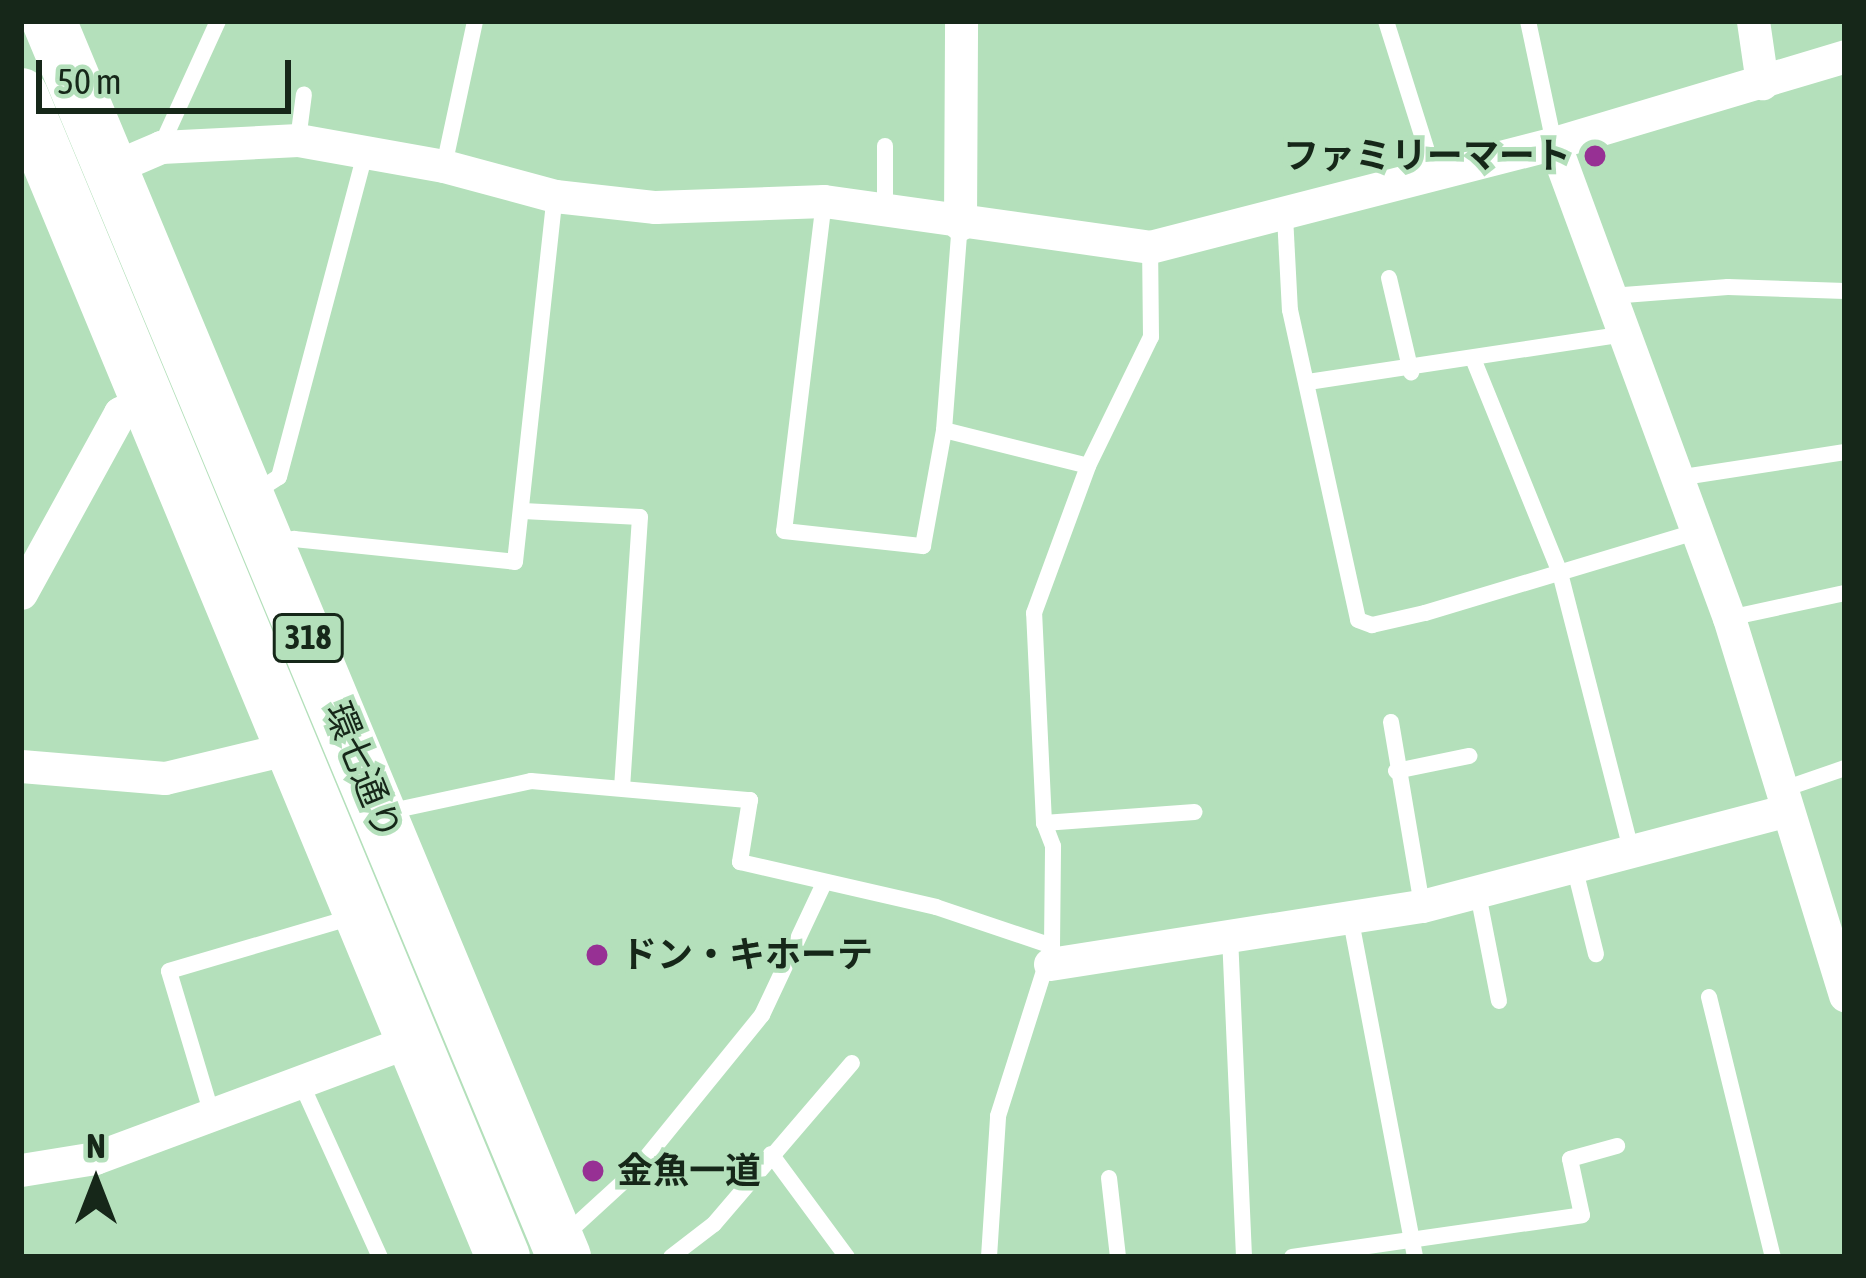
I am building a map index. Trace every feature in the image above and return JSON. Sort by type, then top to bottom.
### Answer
[{"type":"main road","name":"環七通り","points":[[49,21],[136,158],[250,495],[560,1249]]},
{"type":"main road","name":"環七通り","points":[[21,95],[36,165],[148,400],[503,1257]]},
{"type":"street","points":[[960,224],[961,21]]},
{"type":"street","points":[[1753,21],[1762,83]]},
{"type":"street","points":[[136,158],[298,140],[444,166],[555,196],[656,207],[824,200],[885,207],[960,224],[1150,247],[1285,216],[1433,170],[1554,143],[1845,56]]},
{"type":"street","points":[[1554,143],[1729,617],[1784,800],[1834,913],[1845,996]]},
{"type":"street","points":[[21,593],[120,413],[148,400]]},
{"type":"street","points":[[21,766],[165,778],[203,775],[290,748]]},
{"type":"street","points":[[1051,955],[1351,921],[1422,906],[1574,866],[1784,800]]},
{"type":"street","points":[[21,1170],[95,1158],[213,1118],[412,1040]]},
{"type":"lane","points":[[136,158],[218,21]]},
{"type":"lane","points":[[444,166],[476,21]]},
{"type":"lane","points":[[1385,21],[1433,170]]},
{"type":"lane","points":[[1528,21],[1554,143]]},
{"type":"lane","points":[[298,140],[304,94]]},
{"type":"lane","points":[[885,146],[885,207]]},
{"type":"lane","points":[[250,495],[280,477],[366,151]]},
{"type":"lane","points":[[271,547],[294,539],[515,562],[555,196]]},
{"type":"lane","points":[[824,200],[784,531],[923,546],[944,430],[960,224]]},
{"type":"lane","points":[[1285,216],[1290,310],[1358,620],[1407,617],[1695,532]]},
{"type":"lane","points":[[989,1257],[998,1116],[1051,955],[1053,846],[1044,823],[1034,613],[1088,466],[1151,337],[1150,247]]},
{"type":"lane","points":[[1389,278],[1411,372]]},
{"type":"lane","points":[[1611,296],[1728,287],[1845,291]]},
{"type":"lane","points":[[1308,382],[1411,372],[1624,334]]},
{"type":"lane","points":[[1474,361],[1560,573],[1631,849]]},
{"type":"lane","points":[[944,430],[1088,466]]},
{"type":"lane","points":[[1677,478],[1845,452]]},
{"type":"lane","points":[[523,511],[640,517],[622,786]]},
{"type":"lane","points":[[1729,617],[1845,592]]},
{"type":"lane","points":[[1390,722],[1422,906]]},
{"type":"lane","points":[[1396,771],[1468,756]]},
{"type":"lane","points":[[1784,800],[1845,767]]},
{"type":"lane","points":[[380,814],[531,781],[750,800],[740,862],[937,907],[1051,955]]},
{"type":"lane","points":[[1044,823],[1195,812]]},
{"type":"lane","points":[[1574,866],[1596,954]]},
{"type":"lane","points":[[560,1249],[636,1170],[762,1015],[824,883]]},
{"type":"lane","points":[[1478,894],[1499,1001]]},
{"type":"lane","points":[[213,1118],[169,971],[358,915]]},
{"type":"lane","points":[[1351,921],[1413,1250]]},
{"type":"lane","points":[[1230,936],[1244,1257]]},
{"type":"lane","points":[[1709,997],[1773,1257]]},
{"type":"lane","points":[[671,1257],[714,1224],[851,1063]]},
{"type":"lane","points":[[301,1084],[380,1257]]},
{"type":"lane","points":[[1292,1257],[1413,1250],[1582,1215],[1570,1159],[1617,1147]]},
{"type":"lane","points":[[771,1154],[848,1257]]},
{"type":"lane","points":[[1109,1178],[1118,1257]]},
{"type":"place","name":"ファミリーマート","points":[[1595,156]]},
{"type":"place","name":"ドン・キホーテ","points":[[597,955]]},
{"type":"place","name":"金魚一道","points":[[593,1171]]}]
